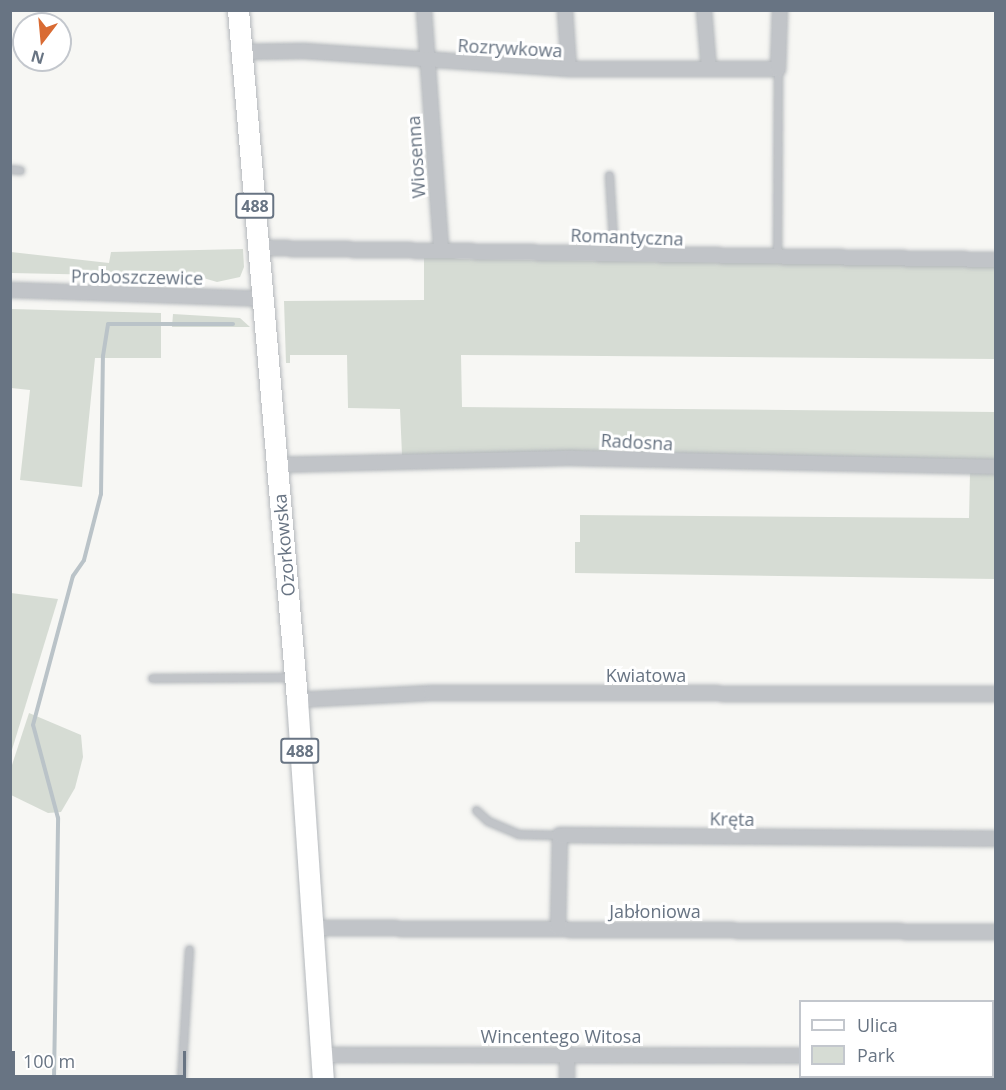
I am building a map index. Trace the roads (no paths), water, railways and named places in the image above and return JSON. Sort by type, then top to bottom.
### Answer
[{"type":"main road","name":"Ozorkowska","points":[[238,10],[297,700],[323,1080]]},
{"type":"street","name":"Wiosenna","points":[[424,10],[441,249]]},
{"type":"street","points":[[565,10],[569,69]]},
{"type":"street","points":[[704,10],[709,69]]},
{"type":"street","points":[[778,69],[780,10]]},
{"type":"street","name":"Rozrywkowa","points":[[241,52],[304,51],[429,62],[569,69],[778,69]]},
{"type":"street","name":"Romantyczna","points":[[258,248],[441,249],[777,258],[996,260]]},
{"type":"street","name":"Proboszczewice","points":[[10,290],[263,299]]},
{"type":"street","name":"Radosna","points":[[277,465],[583,458],[996,467]]},
{"type":"street","name":"Kwiatowa","points":[[297,700],[431,693],[996,694]]},
{"type":"street","points":[[558,928],[561,835]]},
{"type":"street","name":"Kręta","points":[[561,835],[996,839]]},
{"type":"street","name":"Jabłoniowa","points":[[313,928],[996,932]]},
{"type":"street","points":[[567,1053],[567,1080]]},
{"type":"street","name":"Wincentego Witosa","points":[[322,1055],[567,1053],[799,1056]]},
{"type":"lane","points":[[777,258],[778,69]]},
{"type":"lane","points":[[10,169],[20,170]]},
{"type":"lane","points":[[609,175],[614,254]]},
{"type":"lane","points":[[152,678],[295,677]]},
{"type":"lane","points":[[476,810],[488,821],[518,834],[561,835]]},
{"type":"lane","points":[[182,1080],[189,949]]},
{"type":"waterway","points":[[54,1080],[58,818],[33,725],[73,576],[84,560],[101,494],[103,356],[108,324],[233,324]]}]
